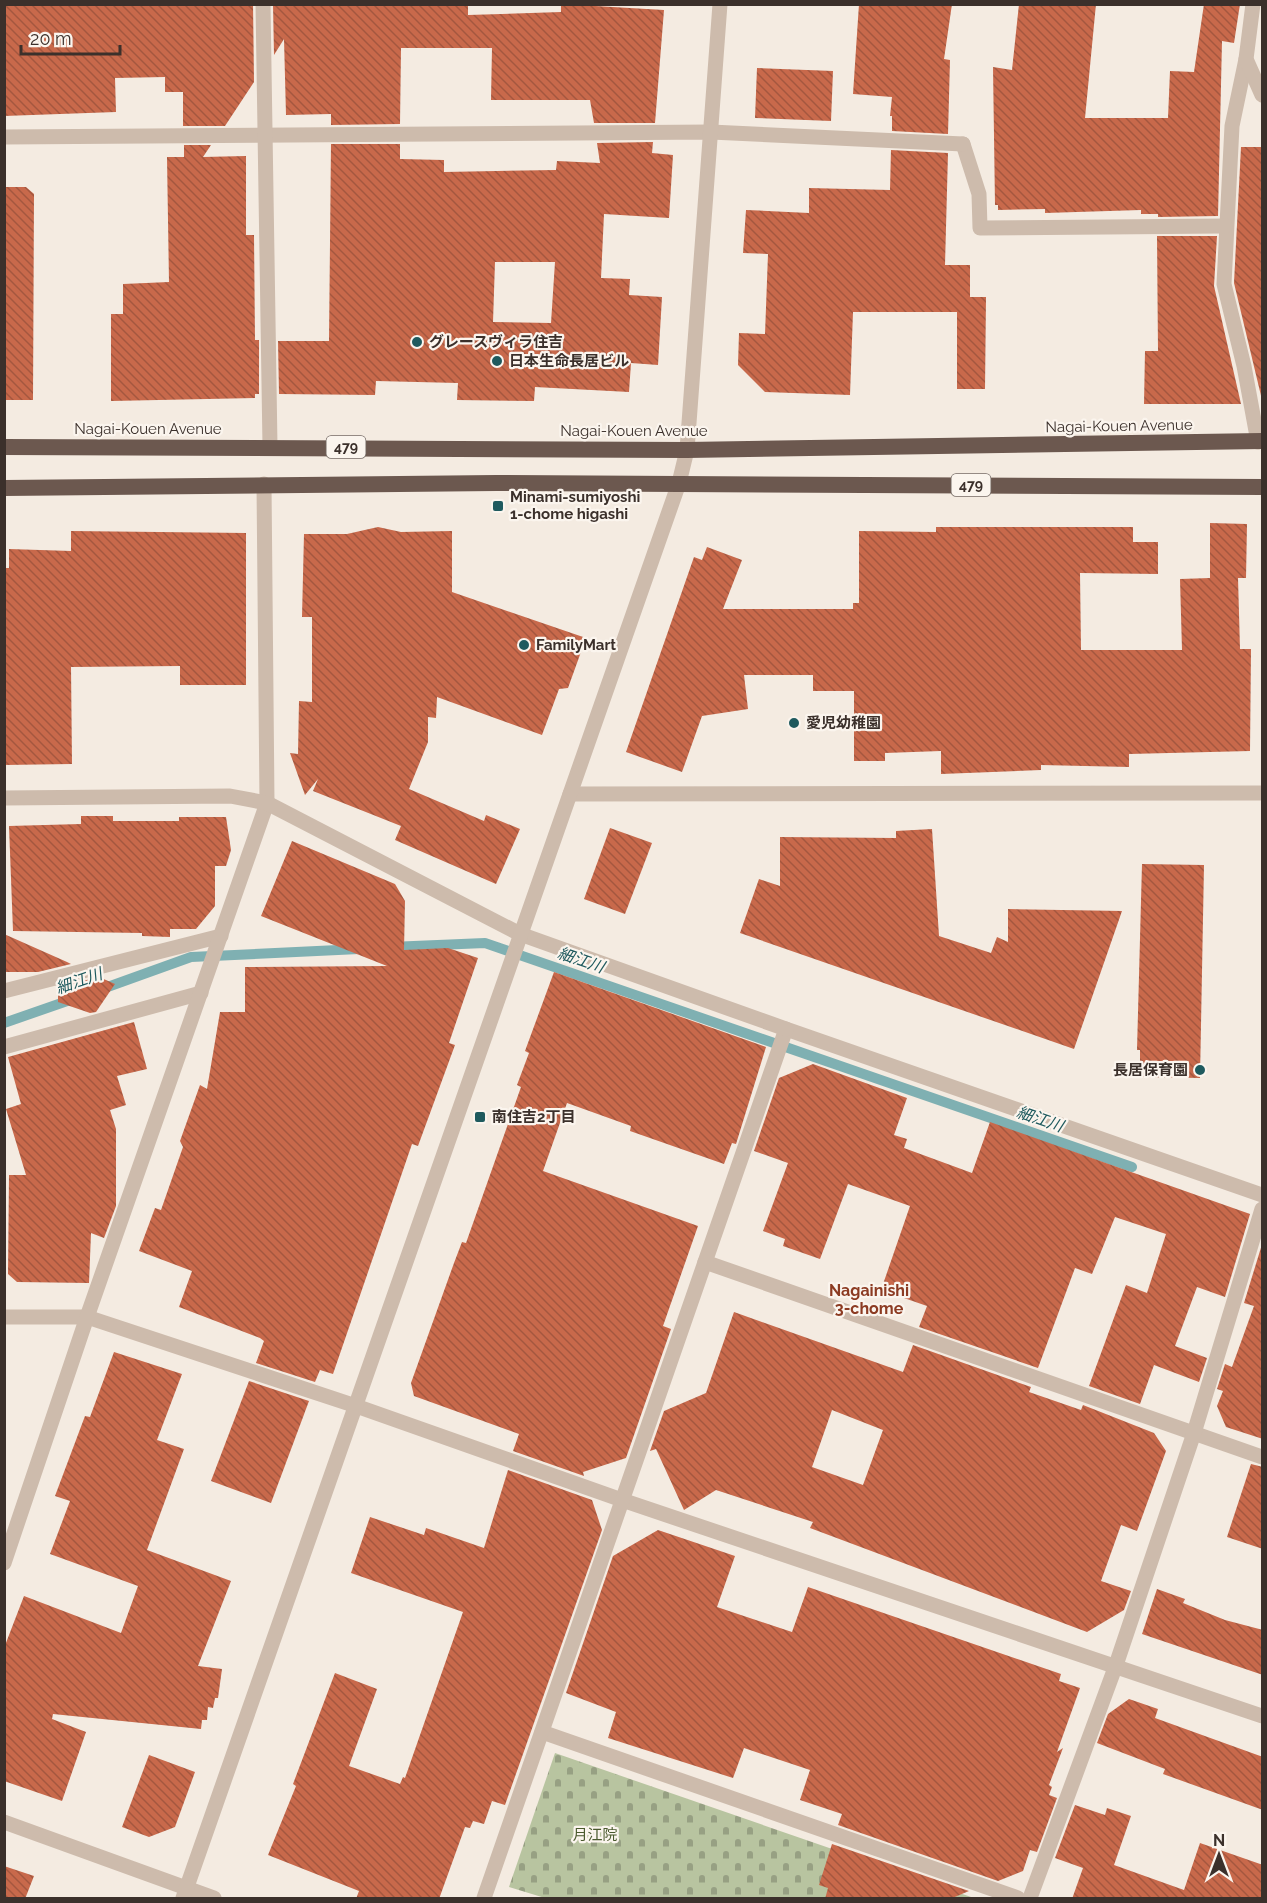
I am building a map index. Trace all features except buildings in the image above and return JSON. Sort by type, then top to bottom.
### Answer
[{"type":"highway","name":"Nagai-Kouen Avenue","points":[[4,447],[270,446],[687,450],[1260,441]]},
{"type":"highway","name":"479","points":[[4,488],[264,484],[678,483],[1263,487]]},
{"type":"street","points":[[263,4],[270,446]]},
{"type":"street","points":[[185,1894],[678,483],[687,450],[720,4]]},
{"type":"street","points":[[1253,4],[1246,58],[1232,126],[1225,226],[1224,284],[1260,441]]},
{"type":"street","points":[[1246,58],[1263,95]]},
{"type":"street","points":[[4,137],[711,132],[963,144],[979,194],[980,228],[1225,226]]},
{"type":"street","points":[[4,1563],[7,1548],[267,803],[264,484]]},
{"type":"street","points":[[570,794],[1263,793]]},
{"type":"street","points":[[4,798],[230,796],[267,803],[520,934],[1263,1195]]},
{"type":"street","points":[[4,992],[221,936]]},
{"type":"street","points":[[4,1047],[201,993]]},
{"type":"street","points":[[484,1899],[786,1029]]},
{"type":"street","points":[[1030,1899],[1116,1665],[1194,1433],[1263,1209]]},
{"type":"street","points":[[705,1262],[1263,1457]]},
{"type":"street","points":[[4,1317],[87,1317],[356,1406],[622,1500],[1263,1716]]},
{"type":"street","points":[[542,1732],[1018,1899]]},
{"type":"street","points":[[4,1822],[185,1894],[214,1899]]},
{"type":"green space","name":"月江院","points":[[555,1753],[974,1898],[545,1898],[509,1887]]},
{"type":"waterway","name":"細江川","points":[[390,947],[485,943],[1132,1167]]},
{"type":"waterway","name":"細江川","points":[[102,989],[191,957],[359,949]]},
{"type":"waterway","name":"細江川","points":[[4,1023],[73,999]]},
{"type":"place","name":"グレースヴィラ住吉","points":[[417,342]]},
{"type":"place","name":"日本生命長居ビル","points":[[497,361]]},
{"type":"place","name":"Minami-sumiyoshi 1-chome higashi","points":[[498,506]]},
{"type":"place","name":"FamilyMart","points":[[524,645]]},
{"type":"place","name":"愛児幼稚園","points":[[794,723]]},
{"type":"place","name":"長居保育園","points":[[1200,1070]]},
{"type":"place","name":"南住吉2丁目","points":[[480,1117]]},
{"type":"district","name":"Nagainishi 3-chome","points":[[869,1299]]}]
